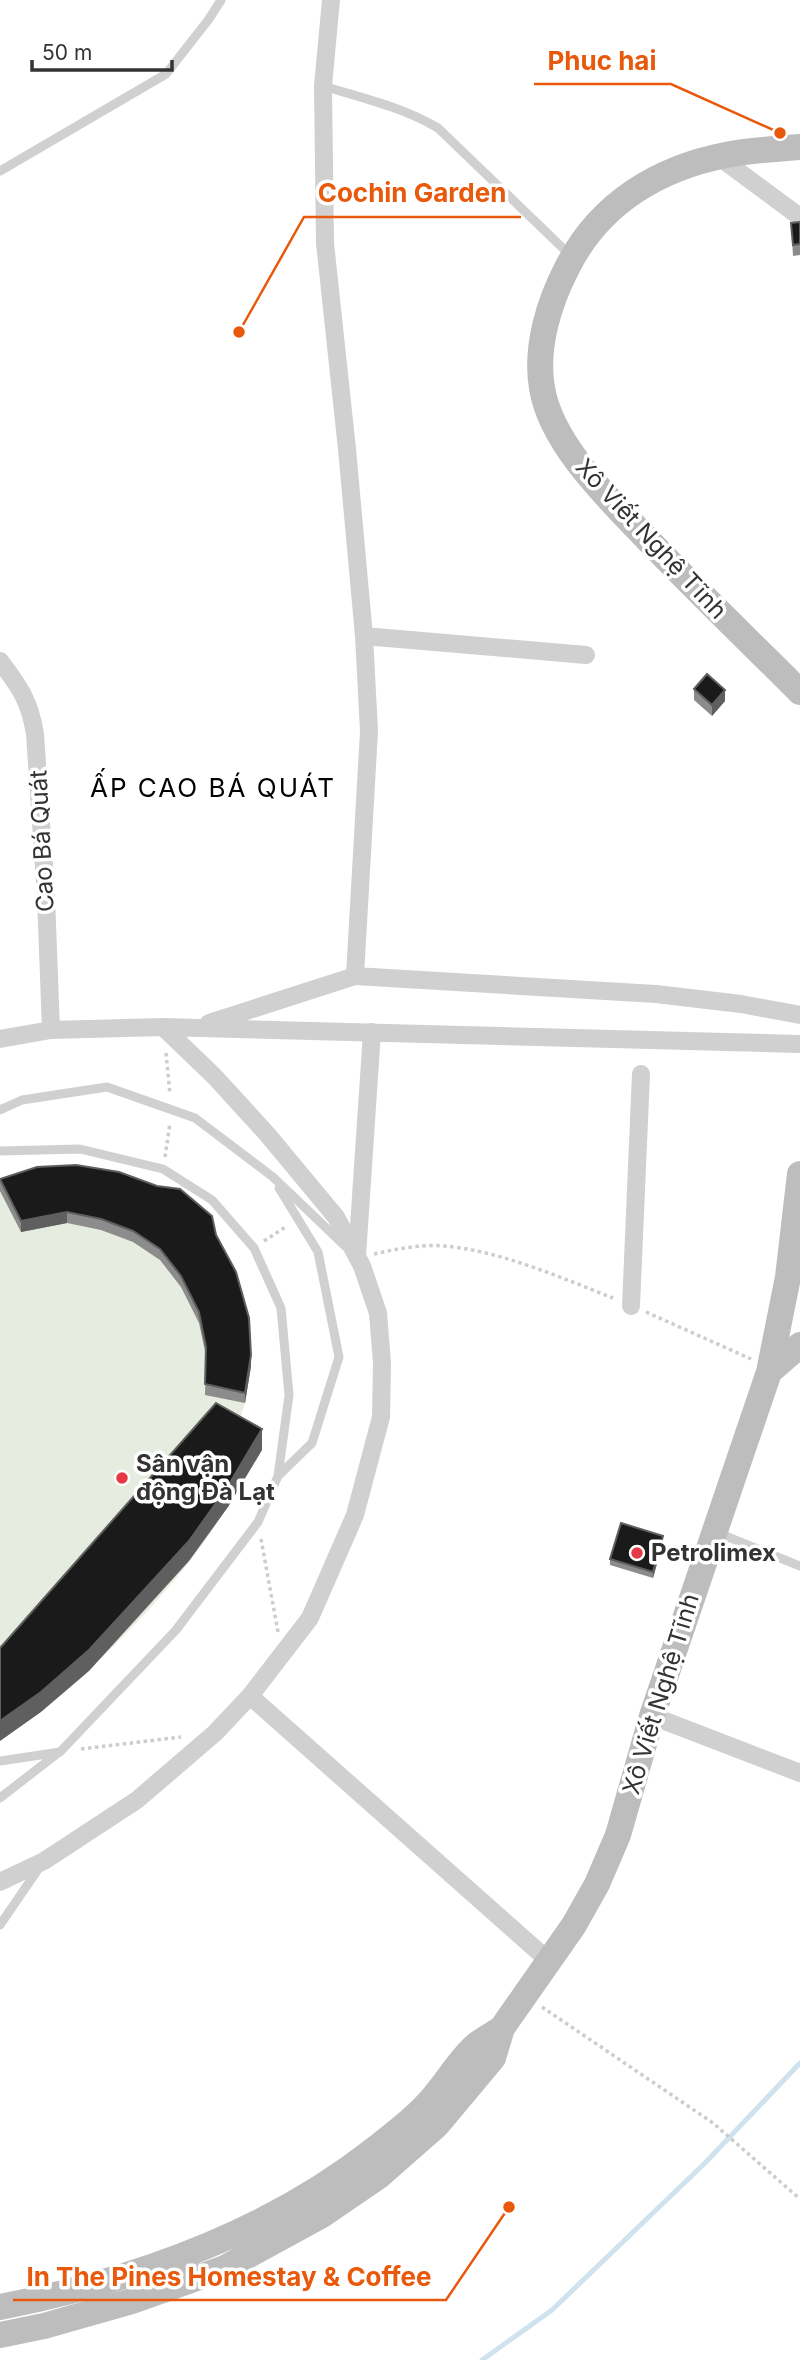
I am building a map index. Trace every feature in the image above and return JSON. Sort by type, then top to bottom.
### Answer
[{"type":"main road","name":"Xô Viết Nghệ Tĩnh","points":[[800,147],[719,156],[645,183],[623,198],[593,228],[572,257],[551,303],[541,351],[542,388],[550,413],[568,449],[594,482],[677,571],[800,692]]},
{"type":"main road","name":"Xô Viết Nghệ Tĩnh","points":[[0,2307],[41,2299],[128,2274],[222,2241],[319,2188],[375,2149],[433,2098],[474,2046],[502,2028],[526,1996],[574,1925],[597,1884],[618,1835],[652,1716],[769,1373],[788,1277],[800,1174]]},
{"type":"main road","points":[[769,1373],[800,1345]]},
{"type":"main road","name":"Xô Viết Nghệ Tĩnh","points":[[0,2335],[44,2326],[132,2301],[225,2268],[322,2215],[379,2176],[437,2125],[494,2058],[502,2028]]},
{"type":"street","points":[[331,0],[323,86],[325,243],[348,449],[369,731],[355,976]]},
{"type":"street","points":[[719,156],[800,218]]},
{"type":"street","points":[[364,636],[586,654]]},
{"type":"street","name":"Cao Bá Quát","points":[[0,661],[20,687],[31,710],[35,734],[46,897],[51,1030]]},
{"type":"street","points":[[196,1028],[355,976],[656,994],[741,1003],[800,1015]]},
{"type":"street","points":[[0,1882],[44,1861],[137,1800],[215,1733],[250,1696],[310,1618],[355,1515],[381,1417],[382,1363],[378,1313],[357,1257],[336,1217],[214,1076],[163,1027]]},
{"type":"street","points":[[0,1039],[51,1030],[163,1027],[800,1044]]},
{"type":"street","points":[[357,1257],[372,1032]]},
{"type":"street","points":[[631,1306],[641,1074]]},
{"type":"street","points":[[250,1696],[550,1962]]},
{"type":"street","points":[[652,1716],[800,1773]]},
{"type":"lane","points":[[0,170],[166,74],[221,0]]},
{"type":"lane","points":[[323,86],[393,106],[438,128],[572,257]]},
{"type":"lane","points":[[0,1110],[22,1100],[107,1087],[195,1118],[273,1177],[357,1257]]},
{"type":"lane","points":[[0,1151],[80,1149],[163,1169],[212,1200],[254,1248],[281,1308],[289,1395],[278,1476],[258,1522],[176,1630],[60,1752],[0,1798]]},
{"type":"lane","points":[[273,1177],[318,1252],[339,1357],[312,1443],[278,1476]]},
{"type":"lane","points":[[713,1531],[800,1566]]},
{"type":"lane","points":[[0,1761],[60,1752]]},
{"type":"lane","points":[[0,1924],[44,1861]]},
{"type":"path","points":[[163,1027],[172,1110],[163,1169]]},
{"type":"path","points":[[254,1248],[298,1219]]},
{"type":"path","points":[[357,1257],[409,1247],[442,1245],[477,1250],[559,1277],[631,1306],[744,1355],[769,1373]]},
{"type":"path","points":[[258,1522],[282,1654]]},
{"type":"path","points":[[60,1752],[215,1733]]},
{"type":"path","points":[[526,1996],[713,2123],[800,2199]]},
{"type":"shaded area","name":"Sân vận động Đà Lạt","points":[[119,1183],[251,1366],[245,1403],[235,1433],[262,1450],[209,1535],[147,1612],[52,1702],[0,1741],[0,1190]]},
{"type":"building","points":[[800,222],[800,244],[793,245],[791,223]]},
{"type":"building","points":[[707,674],[725,690],[712,705],[694,689]]},
{"type":"building","points":[[76,1165],[119,1172],[157,1186],[180,1189],[212,1216],[216,1235],[236,1272],[249,1318],[251,1355],[245,1393],[205,1384],[206,1347],[199,1312],[181,1276],[160,1249],[133,1231],[101,1219],[67,1212],[21,1221],[0,1179],[37,1167]]},
{"type":"building","points":[[216,1403],[262,1429],[228,1486],[189,1541],[89,1650],[41,1692],[0,1721],[0,1648]]},
{"type":"building","name":"Petrolimex","points":[[621,1523],[663,1536],[653,1572],[610,1559]]},
{"type":"waterway","points":[[482,2360],[552,2310],[705,2163],[800,2063]]},
{"type":"place","name":"Phuc hai","points":[[780,133]]},
{"type":"place","name":"Cochin Garden","points":[[239,332]]},
{"type":"place","name":"Sân vận động Đà Lạt","points":[[122,1478]]},
{"type":"place","name":"Petrolimex","points":[[637,1553]]},
{"type":"place","name":"In The Pines Homestay & Coffee","points":[[509,2207]]},
{"type":"district","name":"ẤP CAO BÁ QUÁT","points":[[213,788]]}]
